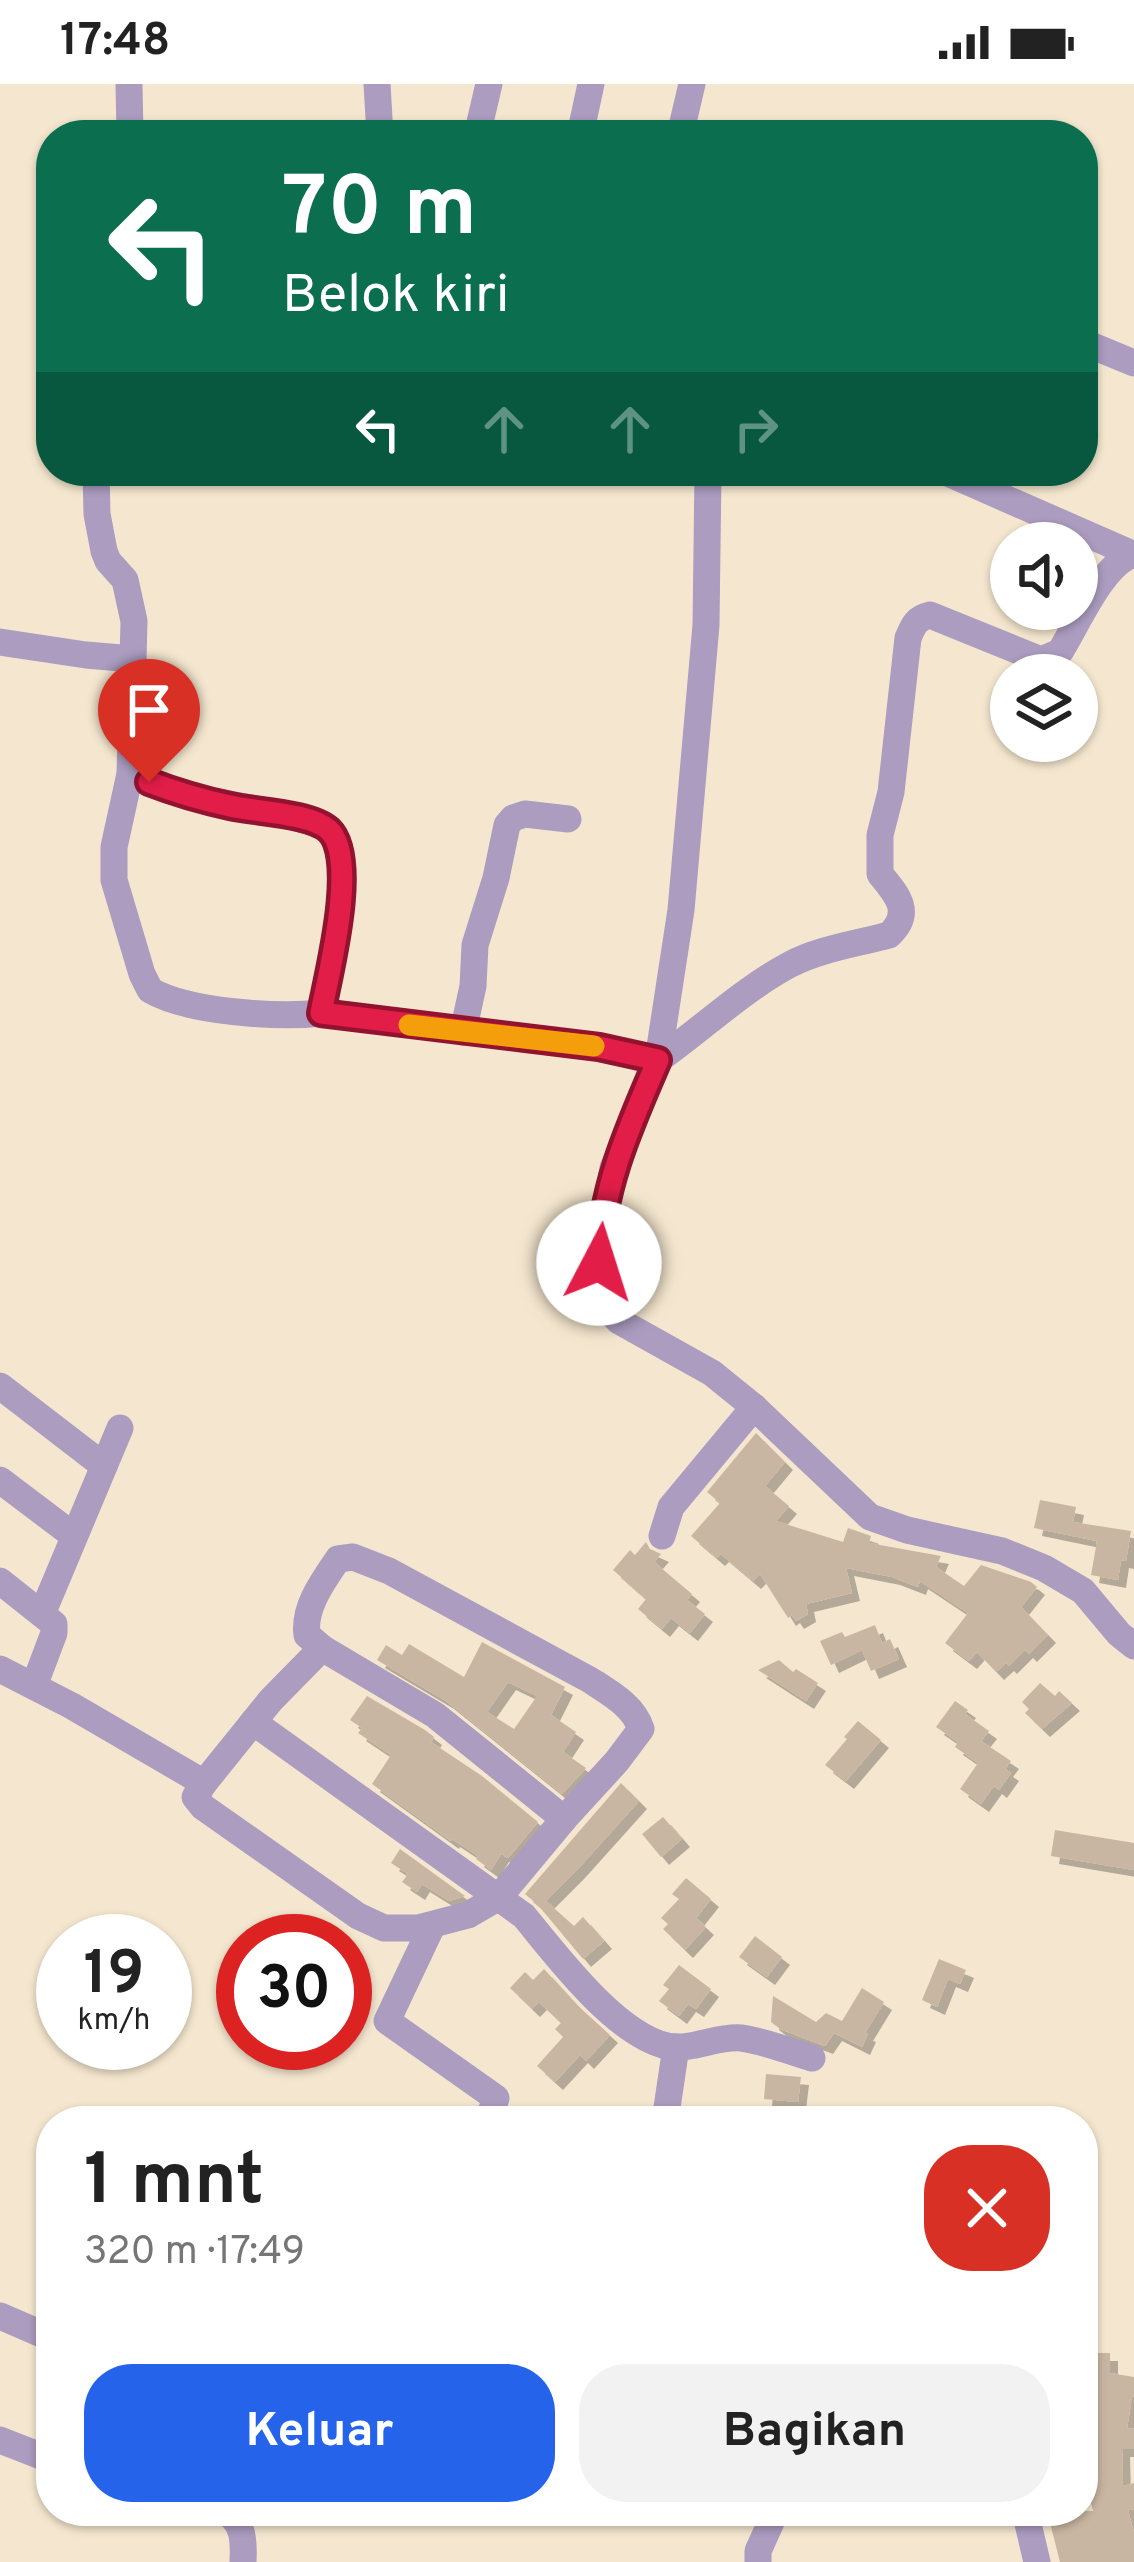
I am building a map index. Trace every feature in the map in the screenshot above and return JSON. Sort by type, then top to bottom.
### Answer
[{"type":"street","points":[[129,84],[130,120]]},
{"type":"street","points":[[377,84],[379,120]]},
{"type":"street","points":[[481,120],[489,84]]},
{"type":"street","points":[[583,120],[591,84]]},
{"type":"street","points":[[684,120],[692,84]]},
{"type":"street","points":[[1098,349],[1134,363]]},
{"type":"street","points":[[96,486],[104,551],[125,580],[134,621],[130,774],[112,865],[118,900],[150,990],[177,1001],[237,1012],[288,1017],[321,1013],[599,1047],[658,1060]]},
{"type":"street","points":[[708,486],[706,626],[681,910],[658,1060],[621,1145],[605,1198],[599,1263],[610,1312],[619,1322],[712,1373],[870,1516],[907,1530],[1002,1551],[1044,1568],[1083,1591],[1134,1646]]},
{"type":"street","points":[[978,486],[1132,554]]},
{"type":"street","points":[[658,1060],[790,964],[896,929],[900,903],[880,874],[880,836],[891,791],[908,638],[914,624],[930,616],[1041,660],[1052,657],[1060,652],[1106,572],[1132,554]]},
{"type":"street","points":[[0,642],[133,659]]},
{"type":"street","points":[[130,774],[182,794],[313,821],[333,834],[342,878],[340,911],[321,1013]]},
{"type":"street","points":[[463,1032],[476,945],[507,825],[525,814],[568,819]]},
{"type":"street","points":[[0,1386],[104,1466]]},
{"type":"street","points":[[662,1536],[670,1508],[754,1407]]},
{"type":"street","points":[[42,1613],[120,1428]]},
{"type":"street","points":[[0,1480],[74,1536]]},
{"type":"street","points":[[322,1648],[271,1700],[195,1793],[202,1807],[358,1916],[383,1928],[431,1926],[468,1915],[500,1897],[639,1735],[637,1718],[617,1698],[353,1556],[338,1559],[310,1607],[308,1635],[434,1715],[564,1819]]},
{"type":"street","points":[[0,1581],[54,1624],[34,1686]]},
{"type":"street","points":[[0,1669],[204,1783]]},
{"type":"street","points":[[253,1722],[524,1916],[625,2026],[676,2047],[741,2038],[812,2058]]},
{"type":"street","points":[[431,1926],[387,2020],[496,2098],[493,2106]]},
{"type":"street","points":[[667,2106],[676,2047]]},
{"type":"street","points":[[0,2316],[36,2332]]},
{"type":"street","points":[[0,2440],[36,2454]]},
{"type":"street","points":[[240,2526],[243,2562]]},
{"type":"street","points":[[758,2562],[769,2526]]},
{"type":"street","points":[[1029,2526],[1037,2562]]},
{"type":"building","points":[[756,1433],[785,1462],[765,1486],[789,1506],[776,1521],[843,1542],[848,1528],[871,1536],[869,1543],[941,1556],[936,1567],[964,1586],[981,1565],[1031,1582],[1037,1587],[1021,1607],[1048,1635],[1029,1654],[1025,1650],[996,1672],[977,1652],[969,1661],[945,1643],[968,1613],[920,1581],[918,1587],[846,1568],[852,1593],[806,1604],[808,1614],[796,1621],[792,1615],[788,1618],[760,1574],[753,1581],[691,1536],[720,1503],[707,1492]]},
{"type":"building","points":[[1040,1500],[1076,1507],[1073,1522],[1131,1531],[1118,1580],[1091,1575],[1097,1541],[1034,1528]]},
{"type":"building","points":[[646,1542],[661,1554],[654,1562],[692,1594],[687,1600],[705,1614],[690,1633],[671,1618],[662,1629],[638,1609],[646,1599],[613,1570],[630,1550],[635,1555]]},
{"type":"building","points":[[875,1625],[882,1643],[890,1639],[899,1659],[871,1671],[862,1650],[831,1665],[820,1641]]},
{"type":"building","points":[[482,1642],[565,1687],[551,1715],[576,1732],[563,1752],[586,1768],[562,1794],[446,1701],[377,1660],[386,1645],[402,1655],[409,1644],[464,1677]],"holes":[[[508,1682],[537,1696],[514,1729],[487,1712]]]},
{"type":"building","points":[[779,1660],[818,1683],[806,1701],[758,1670]]},
{"type":"building","points":[[1040,1683],[1072,1703],[1042,1729],[1025,1713],[1029,1709],[1022,1702]]},
{"type":"building","points":[[367,1696],[425,1730],[434,1737],[431,1742],[538,1822],[508,1858],[501,1854],[491,1870],[478,1856],[372,1784],[391,1755],[358,1733],[362,1728],[350,1720]]},
{"type":"building","points":[[955,1701],[989,1731],[981,1741],[1011,1761],[1005,1769],[1011,1773],[981,1804],[960,1789],[978,1763],[936,1727]]},
{"type":"building","points":[[858,1721],[881,1740],[846,1781],[825,1765]]},
{"type":"building","points":[[621,1783],[639,1801],[546,1901],[574,1926],[583,1917],[604,1941],[583,1959],[525,1894]]},
{"type":"building","points":[[663,1817],[682,1839],[661,1857],[642,1834]]},
{"type":"building","points":[[1055,1830],[1134,1843],[1134,1870],[1051,1856]]},
{"type":"building","points":[[400,1849],[465,1896],[449,1901],[422,1884],[417,1892],[402,1882],[408,1874],[391,1863]]},
{"type":"building","points":[[686,1878],[711,1899],[696,1918],[706,1927],[685,1950],[663,1929],[668,1924],[661,1918],[679,1899],[672,1894]]},
{"type":"building","points":[[755,1936],[782,1957],[767,1977],[739,1957]]},
{"type":"building","points":[[939,1959],[966,1970],[960,1984],[948,1979],[937,2007],[922,2000]]},
{"type":"building","points":[[679,1965],[711,1989],[696,2009],[688,2004],[679,2016],[659,2001],[669,1989],[663,1985]]},
{"type":"building","points":[[544,1969],[610,2035],[586,2061],[580,2055],[555,2082],[537,2066],[563,2037],[555,2029],[561,2023],[539,2002],[532,2009],[510,1988],[525,1972],[533,1980]]},
{"type":"building","points":[[862,1988],[884,2002],[862,2047],[834,2033],[825,2046],[771,2022],[773,1996],[816,2022],[826,2013],[842,2021]]},
{"type":"building","points":[[766,2074],[801,2077],[798,2102],[764,2099]]},
{"type":"building","points":[[1098,2353],[1110,2353],[1110,2373],[1134,2377],[1127,2429],[1134,2428],[1134,2449],[1122,2449],[1123,2486],[1134,2483],[1134,2509],[1128,2510],[1134,2562],[1060,2562],[1051,2526],[1098,2526]]},
{"type":"slow traffic","points":[[409,1025],[594,1046]]},
{"type":"route","points":[[149,782],[230,806],[313,821],[333,834],[342,878],[340,911],[321,1013],[599,1047],[658,1060],[613,1168],[599,1263]]}]
